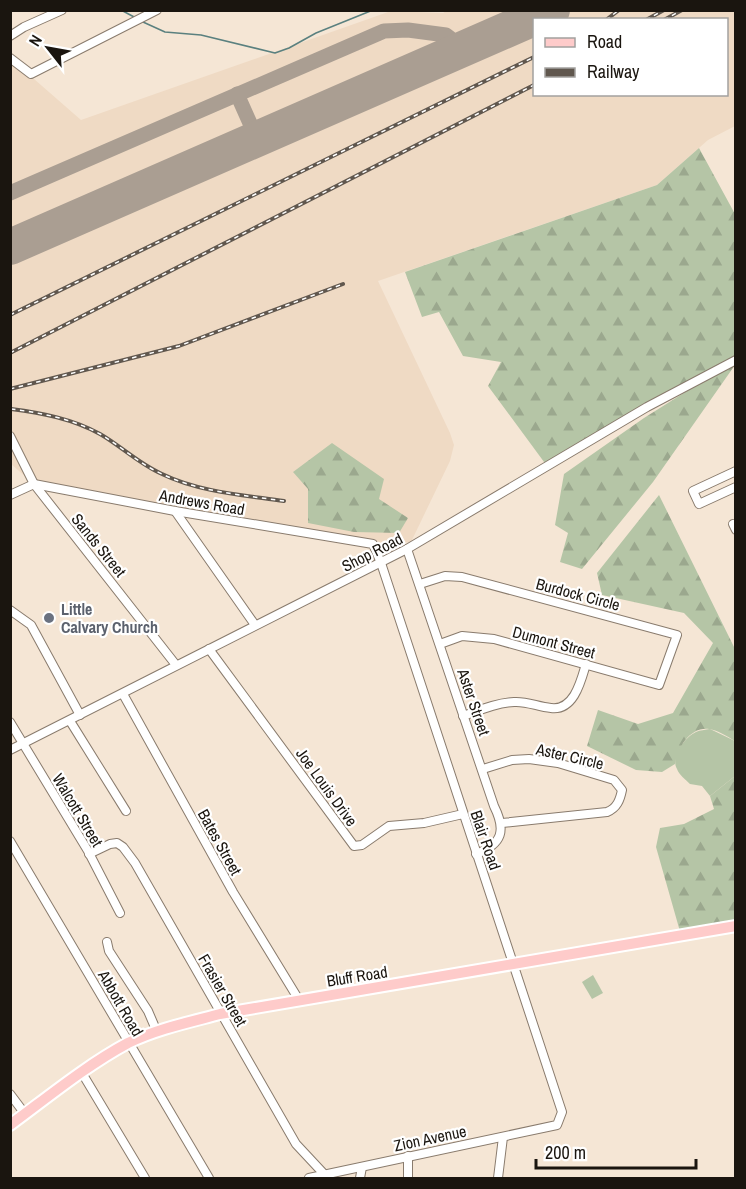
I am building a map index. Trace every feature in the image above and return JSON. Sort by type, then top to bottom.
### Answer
[{"type":"main road","name":"Bluff Road","points":[[10,1125],[82,1073],[129,1043],[176,1025],[220,1014],[299,1000],[735,926]]},
{"type":"street","points":[[10,36],[62,10]]},
{"type":"street","points":[[10,58],[31,74],[157,10]]},
{"type":"street","name":"Shop Road","points":[[10,750],[381,563],[647,407],[735,360]]},
{"type":"street","name":"Sands Street","points":[[10,436],[34,484],[176,665]]},
{"type":"street","points":[[735,471],[693,491],[699,504],[735,487]]},
{"type":"street","points":[[10,495],[34,484]]},
{"type":"street","name":"Andrews Road","points":[[34,484],[175,511],[373,544],[381,563]]},
{"type":"street","points":[[175,511],[255,625]]},
{"type":"street","name":"Aster Street","points":[[407,549],[494,806],[502,823]]},
{"type":"street","name":"Blair Road","points":[[381,563],[562,1112],[557,1125]]},
{"type":"street","name":"Burdock Circle","points":[[420,584],[445,576],[462,577],[677,635],[659,685]]},
{"type":"street","points":[[10,610],[31,625],[80,715]]},
{"type":"street","name":"Dumont Street","points":[[441,644],[462,636],[494,639],[659,685]]},
{"type":"street","name":"Joe Louis Drive","points":[[209,649],[354,846],[362,845],[389,826],[424,823],[463,814]]},
{"type":"street","points":[[464,716],[500,704],[516,702],[553,709],[566,705],[577,690],[586,664]]},
{"type":"street","name":"Bates Street","points":[[123,694],[233,892],[299,1000]]},
{"type":"street","points":[[70,721],[126,811]]},
{"type":"street","name":"Walcott Street","points":[[10,722],[89,854],[120,913]]},
{"type":"street","name":"Aster Circle","points":[[483,769],[512,760],[528,759],[548,762],[614,780],[622,790],[614,809],[607,812],[502,823]]},
{"type":"street","points":[[476,854],[487,850],[495,843],[501,833],[502,823]]},
{"type":"street","name":"Abbott Road","points":[[10,841],[210,1179]]},
{"type":"street","name":"Frasier Street","points":[[89,854],[117,843],[135,863],[296,1144],[324,1174]]},
{"type":"street","points":[[106,942],[109,951],[148,1011],[157,1032]]},
{"type":"street","points":[[82,1073],[145,1179]]},
{"type":"street","points":[[10,1094],[25,1114]]},
{"type":"street","name":"Zion Avenue","points":[[309,1179],[557,1125]]},
{"type":"street","points":[[498,1179],[503,1137]]},
{"type":"street","points":[[408,1156],[408,1179]]},
{"type":"street","points":[[360,1179],[362,1167]]},
{"type":"shaded area","points":[[448,10],[735,11],[735,126],[708,140],[657,185],[378,281],[454,445],[450,461],[411,542],[373,544],[34,484],[11,464],[10,58],[81,120],[391,11],[443,13]]},
{"type":"green space","points":[[699,148],[735,214],[735,365],[653,482],[582,569],[560,562],[568,533],[555,525],[564,474],[644,418],[730,364],[547,466],[488,386],[501,362],[463,356],[439,312],[422,317],[405,272],[657,185]]},
{"type":"green space","points":[[332,443],[384,479],[379,499],[408,518],[399,533],[354,532],[308,523],[308,489],[293,472]]},
{"type":"green space","points":[[659,495],[735,649],[735,741],[709,729],[696,731],[682,745],[675,764],[662,772],[636,770],[587,746],[598,710],[638,724],[673,713],[713,643],[684,613],[602,595],[597,573]]},
{"type":"green space","points":[[710,729],[735,741],[735,776],[710,796],[702,786],[690,784],[679,773],[675,759],[687,738],[698,731]]},
{"type":"green space","points":[[735,776],[735,926],[681,935],[656,847],[660,828],[684,824],[714,809],[710,796]]},
{"type":"green space","points":[[593,975],[603,993],[592,999],[582,982]]},
{"type":"waterway","points":[[121,10],[136,18]]},
{"type":"waterway","points":[[143,22],[165,32],[201,35],[275,53],[316,33],[373,10]]},
{"type":"taxiway","points":[[10,193],[384,31],[408,30],[446,35],[457,52]]},
{"type":"taxiway","points":[[237,94],[257,139]]},
{"type":"runway","points":[[534,18],[552,10]]},
{"type":"runway","points":[[10,247],[533,18]]},
{"type":"railway","points":[[609,18],[619,10]]},
{"type":"railway","points":[[650,18],[664,10]]},
{"type":"railway","points":[[668,18],[682,10]]},
{"type":"railway","points":[[10,315],[533,57]]},
{"type":"railway","points":[[10,353],[533,86]]},
{"type":"railway","points":[[10,389],[179,346],[343,284]]},
{"type":"railway","points":[[11,409],[57,417],[79,424],[108,439],[146,465],[176,480],[222,492],[284,501]]},
{"type":"place","name":"Little Calvary Church","points":[[49,618]]}]
